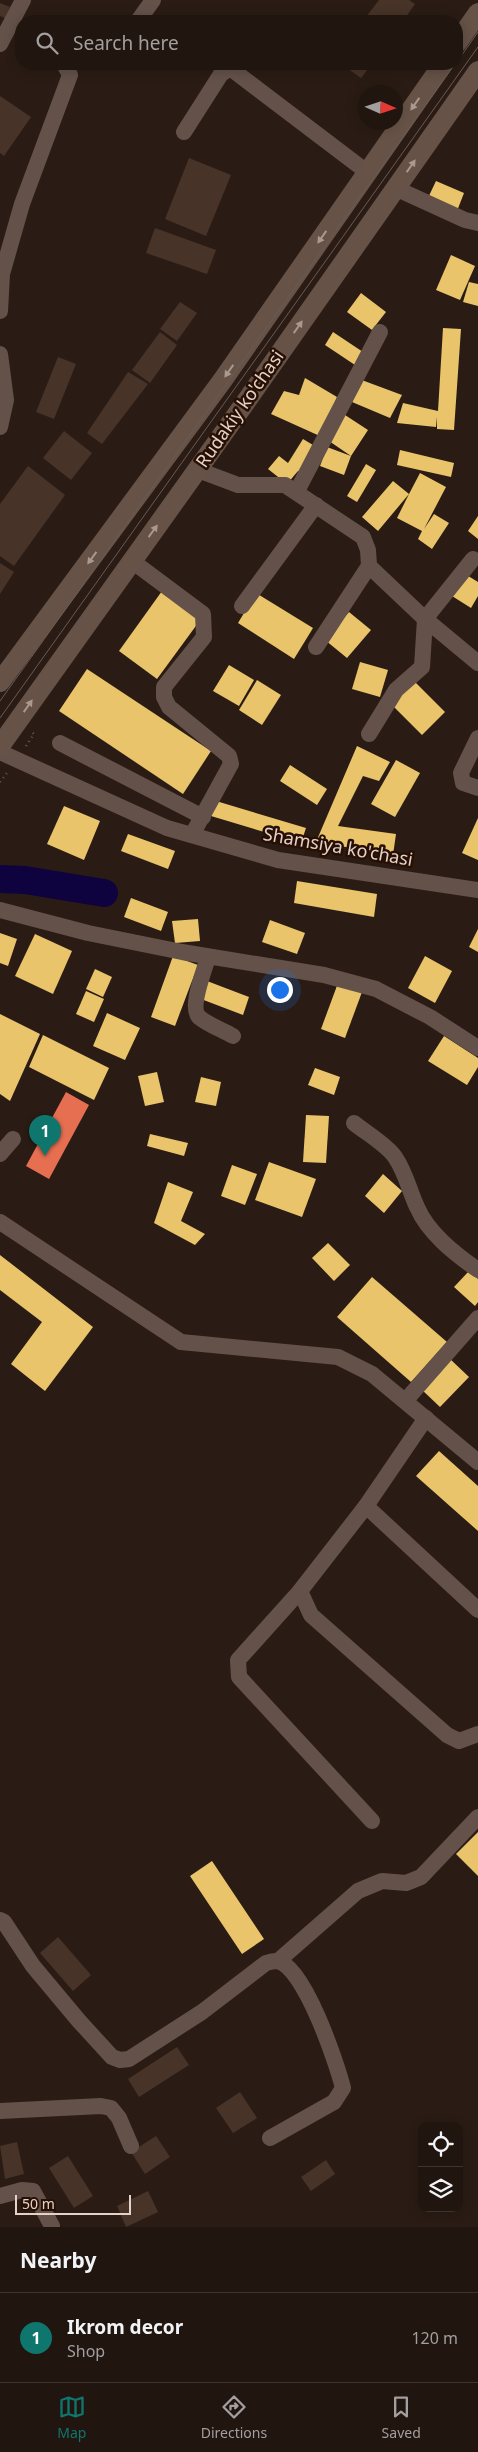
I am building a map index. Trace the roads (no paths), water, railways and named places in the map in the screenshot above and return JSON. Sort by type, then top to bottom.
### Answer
[{"type":"main road","points":[[463,34],[478,13]]},
{"type":"main road","name":"Rudakiy ko'chasi","points":[[0,682],[222,382],[439,70]]},
{"type":"main road","name":"Rudakiy ko'chasi","points":[[0,746],[198,470],[478,70]]},
{"type":"street","points":[[142,15],[153,0]]},
{"type":"street","points":[[0,44],[15,21]]},
{"type":"street","points":[[0,311],[2,274],[22,204],[70,75],[67,70]]},
{"type":"street","points":[[184,132],[221,74],[227,70]]},
{"type":"street","points":[[233,70],[367,172]]},
{"type":"street","points":[[396,188],[465,220],[478,223]]},
{"type":"street","points":[[297,491],[380,332]]},
{"type":"street","points":[[0,354],[6,400],[0,427]]},
{"type":"street","points":[[198,470],[238,485],[285,485],[297,491],[363,537],[368,550],[370,566],[425,618],[478,663]]},
{"type":"street","points":[[242,606],[316,505]]},
{"type":"street","points":[[369,734],[396,690],[422,667],[425,618],[473,558]]},
{"type":"street","points":[[132,561],[203,614],[204,638],[164,687],[164,697],[169,707],[229,756],[231,764],[192,835]]},
{"type":"street","points":[[316,647],[370,566]]},
{"type":"street","points":[[478,738],[461,773],[462,783],[478,788]]},
{"type":"street","points":[[60,743],[203,817]]},
{"type":"street","name":"Shamsiya ko'chasi","points":[[0,752],[167,828],[278,860],[478,890]]},
{"type":"street","points":[[0,910],[88,933],[208,957],[324,975],[376,989],[430,1017],[478,1048]]},
{"type":"street","points":[[208,957],[195,1002],[196,1010],[199,1016],[234,1036]]},
{"type":"street","points":[[354,1123],[394,1155],[408,1180],[417,1207],[431,1229],[460,1257],[478,1270]]},
{"type":"street","points":[[0,1154],[13,1139]]},
{"type":"street","points":[[0,1222],[181,1342],[338,1357],[372,1374],[406,1400],[478,1462]]},
{"type":"street","points":[[406,1400],[478,1318]]},
{"type":"street","points":[[372,1821],[239,1677],[238,1660],[300,1591],[366,1506],[426,1418]]},
{"type":"street","points":[[366,1506],[478,1610]]},
{"type":"street","points":[[300,1591],[311,1615],[447,1735],[459,1741],[478,1734]]},
{"type":"street","points":[[0,1920],[4,1922],[33,1966],[112,2058],[120,2060],[129,2059],[202,2012],[266,1963],[278,1961],[358,1891],[382,1881],[406,1883],[422,1877],[478,1817]]},
{"type":"street","points":[[270,2138],[334,2102],[343,2088],[339,2071],[318,2013],[289,1968],[278,1961]]},
{"type":"street","points":[[0,2111],[101,2106],[111,2108],[119,2118],[131,2146]]},
{"type":"street","points":[[0,2196],[22,2190],[33,2191],[52,2226]]},
{"type":"waterway","points":[[0,879],[25,880],[104,893]]},
{"type":"tram line","points":[[463,53],[478,32]]},
{"type":"tram line","points":[[463,68],[478,47]]},
{"type":"tram line","points":[[0,701],[451,70]]},
{"type":"tram line","points":[[0,718],[462,70]]},
{"type":"place","name":"Ikrom decor","points":[[45,1156]]}]
